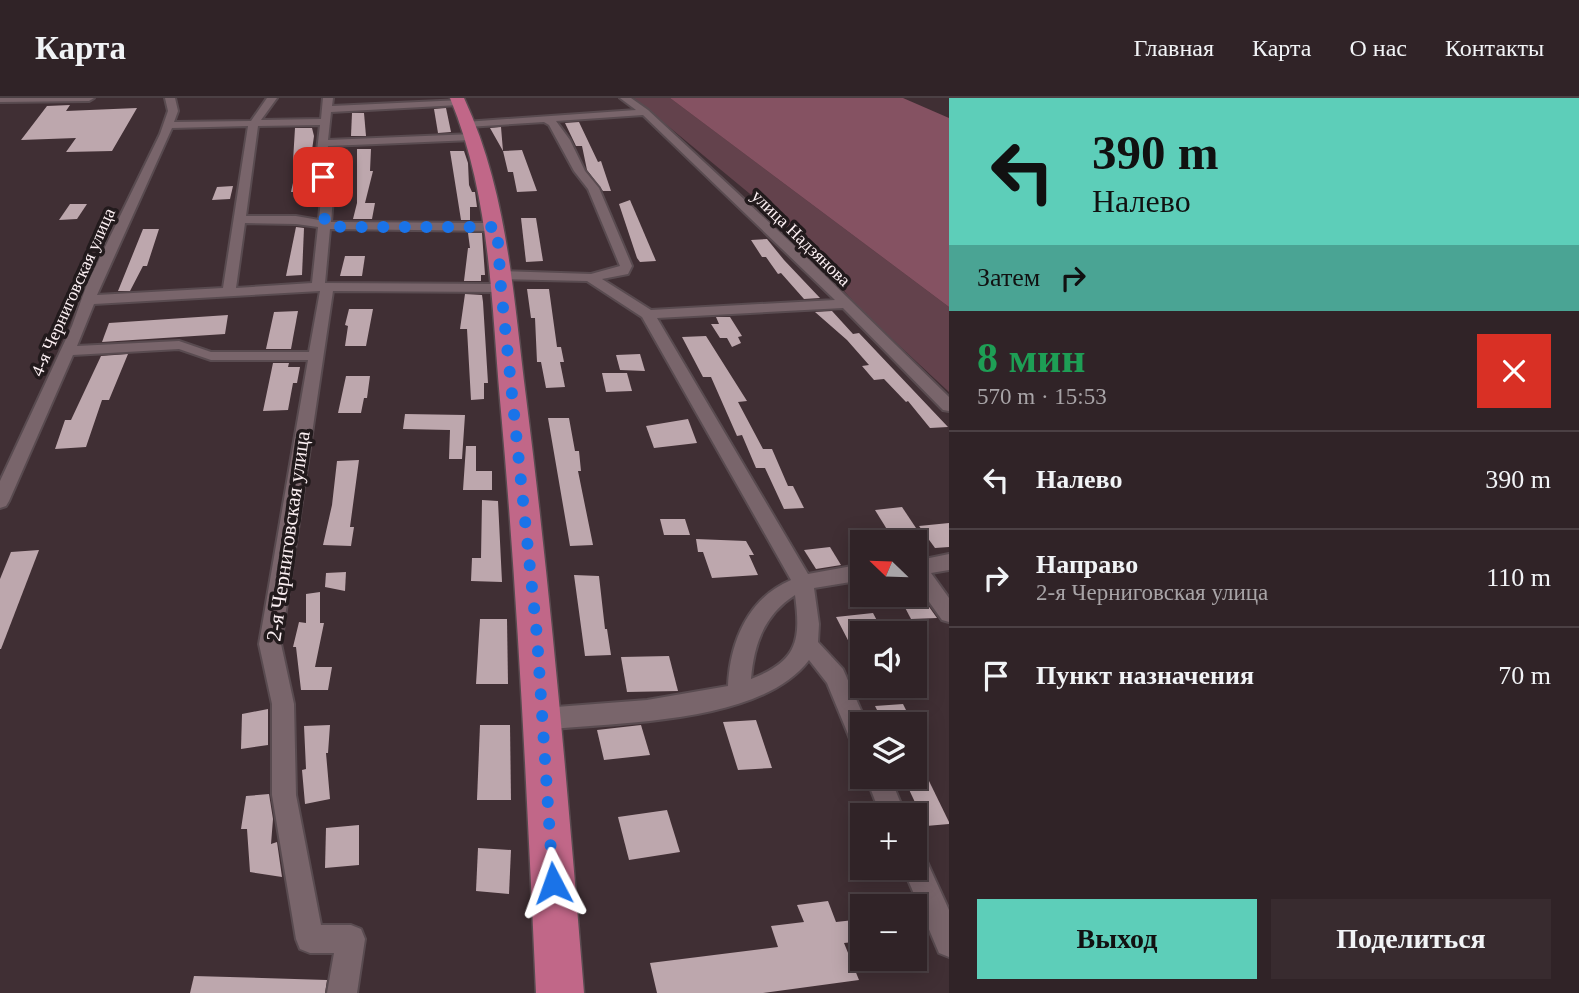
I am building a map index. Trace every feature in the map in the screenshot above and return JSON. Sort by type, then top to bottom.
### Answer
[{"type":"main road","points":[[464,115],[497,227],[500,282],[543,719],[560,993]]},
{"type":"street","points":[[0,99],[89,98]]},
{"type":"street","name":"4-я Черниговская улица","points":[[0,501],[68,351],[87,300],[169,125],[173,111],[170,98]]},
{"type":"street","points":[[229,291],[254,123],[272,98]]},
{"type":"street","name":"улица Надзянова","points":[[625,98],[645,112],[797,256],[949,406]]},
{"type":"street","points":[[327,103],[464,115],[545,118],[645,112]]},
{"type":"street","name":"2-я Черниговская улица","points":[[327,103],[320,167],[328,186],[316,356],[270,644],[283,704],[284,795],[310,939],[351,939],[342,993]]},
{"type":"street","points":[[322,142],[464,115]]},
{"type":"street","points":[[87,300],[229,291],[500,282],[576,276],[590,278],[622,271],[626,266],[593,188],[583,180],[555,124],[545,118]]},
{"type":"street","points":[[169,125],[325,122]]},
{"type":"street","points":[[239,219],[296,220],[342,227],[497,227]]},
{"type":"street","points":[[543,719],[702,704],[739,694],[787,672],[807,646],[808,618],[803,583],[648,314],[590,278]]},
{"type":"street","points":[[648,314],[844,304]]},
{"type":"street","points":[[68,351],[179,345],[211,356],[316,356]]},
{"type":"street","points":[[928,566],[949,562]]},
{"type":"street","points":[[739,694],[739,674],[752,624],[765,605],[803,583],[850,574]]},
{"type":"street","points":[[928,585],[949,614]]},
{"type":"street","points":[[807,646],[820,653],[833,673],[850,713]]},
{"type":"street","points":[[922,880],[949,943]]},
{"type":"shaded area","points":[[634,98],[670,98],[949,307],[949,392],[862,311],[779,218]]},
{"type":"shaded area","points":[[670,98],[903,98],[949,118],[949,307]]},
{"type":"building","points":[[70,105],[66,111],[137,108],[112,151],[66,152],[76,138],[21,140],[47,106]]},
{"type":"building","points":[[446,108],[451,132],[438,133],[434,109]]},
{"type":"building","points":[[352,113],[364,113],[366,136],[351,136]]},
{"type":"building","points":[[579,122],[598,162],[601,161],[611,191],[603,191],[587,170],[582,146],[576,146],[565,123]]},
{"type":"building","points":[[501,127],[503,151],[490,128]]},
{"type":"building","points":[[295,128],[312,128],[314,136],[306,192],[291,192],[300,151],[297,161],[293,161]]},
{"type":"building","points":[[357,149],[371,149],[370,171],[373,171],[365,203],[375,203],[372,219],[353,219],[357,203]]},
{"type":"building","points":[[522,150],[537,191],[517,192],[513,172],[508,172],[503,151]]},
{"type":"building","points":[[450,151],[464,151],[468,163],[469,185],[472,192],[475,192],[477,207],[470,207],[470,220],[461,220]]},
{"type":"building","points":[[233,186],[230,199],[212,200],[217,187]]},
{"type":"building","points":[[630,200],[656,261],[640,262],[637,258],[619,204]]},
{"type":"building","points":[[70,204],[87,204],[77,219],[59,220]]},
{"type":"building","points":[[521,218],[536,218],[543,261],[526,262]]},
{"type":"building","points":[[296,227],[304,228],[302,275],[286,276]]},
{"type":"building","points":[[143,229],[159,229],[147,266],[143,266],[130,291],[118,291]]},
{"type":"building","points":[[468,233],[482,233],[485,275],[481,275],[481,281],[464,281],[470,248]]},
{"type":"building","points":[[767,239],[820,298],[804,299],[781,273],[778,274],[766,257],[762,257],[751,240]]},
{"type":"building","points":[[345,256],[365,256],[362,276],[340,276]]},
{"type":"building","points":[[527,289],[549,289],[557,347],[561,347],[564,362],[560,362],[565,387],[546,388],[541,362],[537,362],[535,318],[531,318]]},
{"type":"building","points":[[465,294],[482,295],[488,383],[484,383],[484,399],[471,400],[467,329],[460,329]]},
{"type":"building","points":[[349,309],[373,309],[366,346],[345,346],[348,326],[345,325]]},
{"type":"building","points":[[298,311],[291,349],[266,349],[274,312]]},
{"type":"building","points":[[832,311],[853,334],[859,333],[948,427],[930,428],[908,401],[884,379],[874,380],[862,366],[869,365],[847,340],[815,312]]},
{"type":"building","points":[[228,315],[225,334],[102,342],[109,323]]},
{"type":"building","points":[[716,317],[730,317],[742,336],[738,337],[741,343],[732,347],[727,338],[720,338],[711,324],[719,324]]},
{"type":"building","points":[[706,336],[747,401],[738,402],[763,449],[772,449],[788,486],[793,486],[804,508],[784,509],[765,468],[756,468],[742,435],[737,436],[711,377],[703,377],[682,337]]},
{"type":"building","points":[[128,354],[109,400],[102,400],[86,447],[55,449],[65,420],[71,420],[101,356]]},
{"type":"building","points":[[640,354],[645,371],[620,370],[616,355]]},
{"type":"building","points":[[273,363],[289,363],[288,367],[300,367],[297,383],[293,383],[288,410],[263,411]]},
{"type":"building","points":[[602,373],[627,373],[632,391],[606,392]]},
{"type":"building","points":[[346,376],[370,376],[367,398],[364,398],[361,413],[338,413]]},
{"type":"building","points":[[405,414],[465,415],[462,459],[449,459],[450,430],[403,429]]},
{"type":"building","points":[[548,418],[569,418],[575,451],[579,451],[581,471],[578,471],[593,545],[570,546]]},
{"type":"building","points":[[688,419],[697,443],[654,448],[646,426]]},
{"type":"building","points":[[466,446],[476,446],[476,471],[492,471],[492,490],[463,490]]},
{"type":"building","points":[[359,460],[350,527],[354,527],[351,546],[323,545],[332,505],[337,461]]},
{"type":"building","points":[[482,500],[498,501],[502,582],[471,581],[472,558],[481,558]]},
{"type":"building","points":[[902,507],[916,528],[887,530],[875,510]]},
{"type":"building","points":[[660,519],[685,519],[690,535],[664,535]]},
{"type":"building","points":[[949,523],[949,547],[935,548],[928,538],[928,530],[922,530],[919,526]]},
{"type":"building","points":[[696,539],[746,541],[754,555],[749,555],[758,575],[712,578],[703,552],[698,552]]},
{"type":"building","points":[[830,547],[841,565],[816,569],[804,550]]},
{"type":"building","points":[[39,550],[0,649],[0,579],[11,552]]},
{"type":"building","points":[[346,572],[345,591],[325,587],[326,573]]},
{"type":"building","points":[[574,575],[599,576],[611,655],[585,656]]},
{"type":"building","points":[[320,592],[320,623],[324,623],[315,667],[332,667],[328,690],[301,690],[296,647],[293,647],[299,622],[306,623],[306,594]]},
{"type":"building","points":[[928,605],[937,618],[911,619],[905,607]]},
{"type":"building","points":[[873,613],[877,621],[850,621],[850,644],[836,617]]},
{"type":"building","points":[[480,619],[507,619],[508,684],[476,684]]},
{"type":"building","points":[[669,656],[678,691],[627,692],[621,657]]},
{"type":"building","points":[[903,704],[907,712],[878,712],[875,706]]},
{"type":"building","points":[[268,709],[268,745],[241,749],[242,714]]},
{"type":"building","points":[[756,720],[772,768],[738,770],[723,722]]},
{"type":"building","points":[[330,725],[326,753],[330,799],[305,804],[302,770],[306,769],[304,726]]},
{"type":"building","points":[[480,725],[510,725],[511,800],[477,800]]},
{"type":"building","points":[[641,725],[650,755],[604,760],[597,730]]},
{"type":"building","points":[[927,781],[949,824],[927,826],[927,803],[915,803],[909,789],[927,789]]},
{"type":"building","points":[[269,794],[273,819],[271,844],[277,842],[282,877],[250,872],[247,829],[241,829],[246,796]]},
{"type":"building","points":[[667,810],[680,852],[629,860],[618,817]]},
{"type":"building","points":[[359,825],[359,865],[325,868],[326,828]]},
{"type":"building","points":[[478,848],[511,850],[509,894],[476,891]]},
{"type":"building","points":[[828,901],[836,922],[850,920],[850,942],[844,943],[850,958],[850,971],[855,971],[859,980],[763,993],[657,993],[650,963],[778,947],[771,926],[804,922],[797,905]]},
{"type":"building","points":[[194,976],[327,980],[325,993],[190,993]]},
{"type":"route","points":[[323,177],[328,186],[324,224],[342,227],[497,227],[537,636],[553,883]]}]
